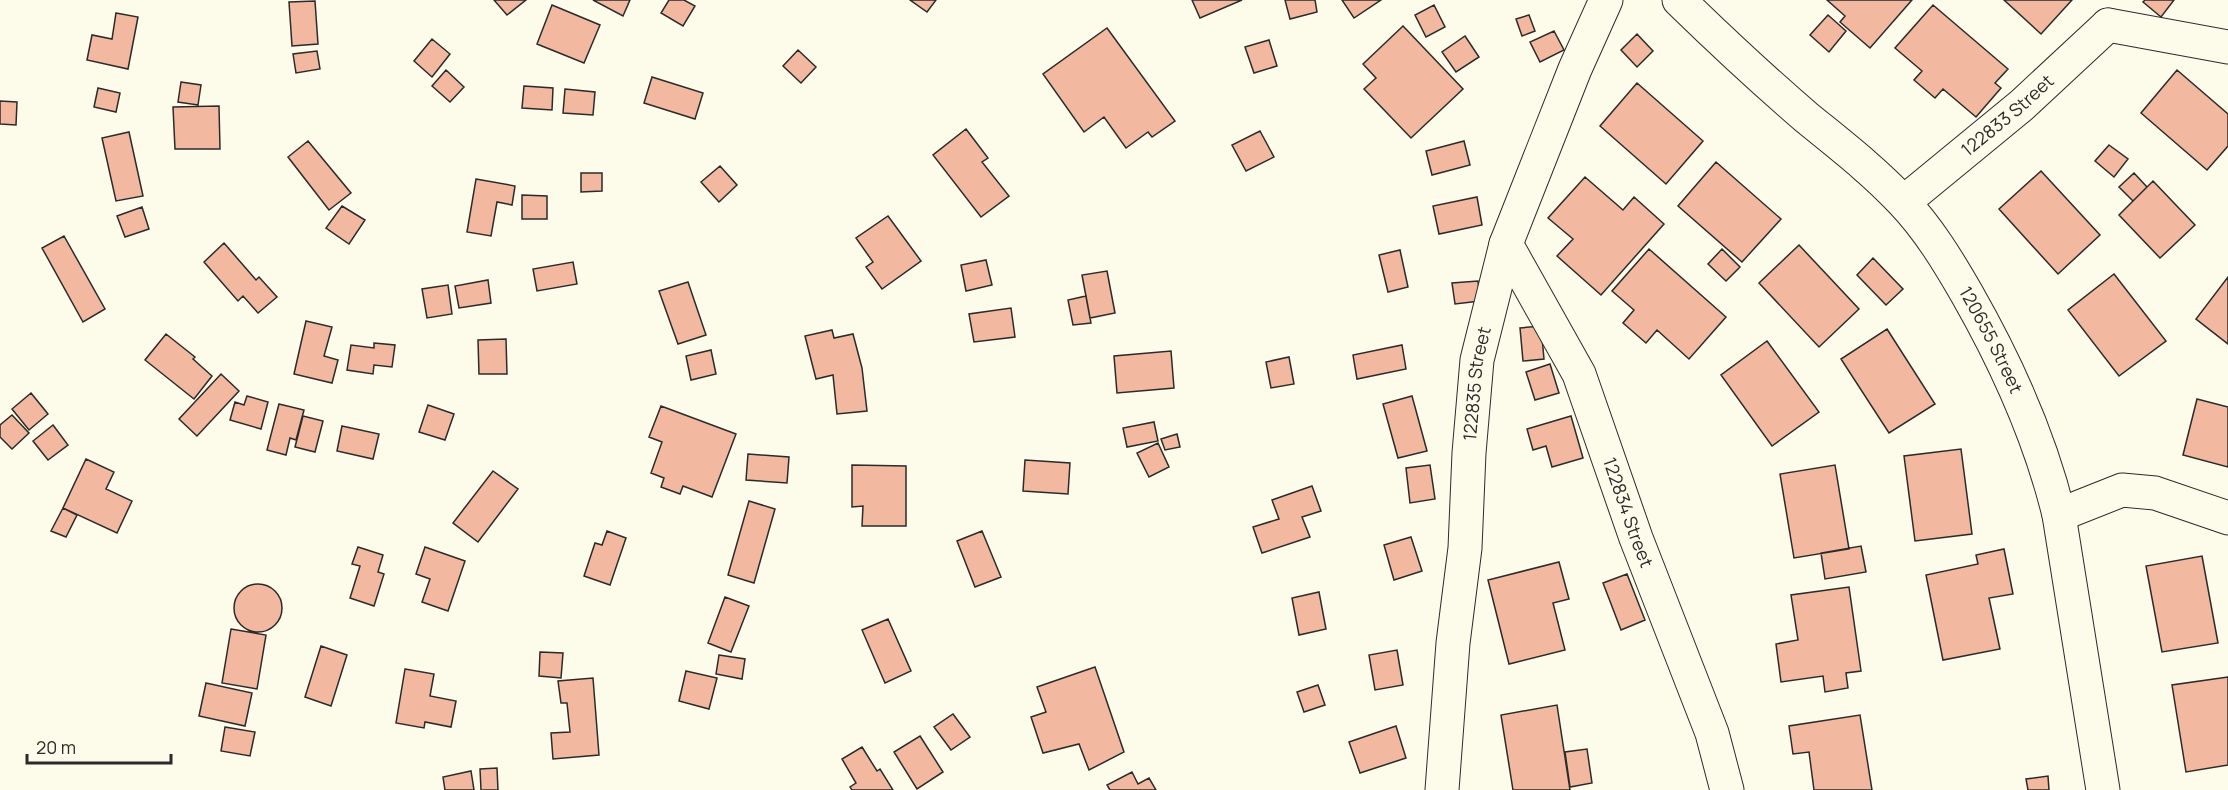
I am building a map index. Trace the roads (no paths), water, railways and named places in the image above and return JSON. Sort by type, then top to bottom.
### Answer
[{"type":"street","name":"122835 Street","points":[[1442,790],[1453,643],[1465,548],[1469,453],[1477,360],[1506,244],[1575,69],[1606,0]]},
{"type":"street","name":"120655 Street","points":[[1679,0],[1782,96],[1870,169],[1904,202],[1943,252],[1984,324],[2024,404],[2049,476],[2059,515],[2103,790]]},
{"type":"street","name":"122833 Street","points":[[1904,202],[2022,105],[2105,13],[2228,47]]},
{"type":"street","name":"122834 Street","points":[[1506,244],[1579,374],[1636,538],[1712,733],[1727,790]]},
{"type":"street","points":[[2059,515],[2122,490],[2155,493],[2228,518]]}]
